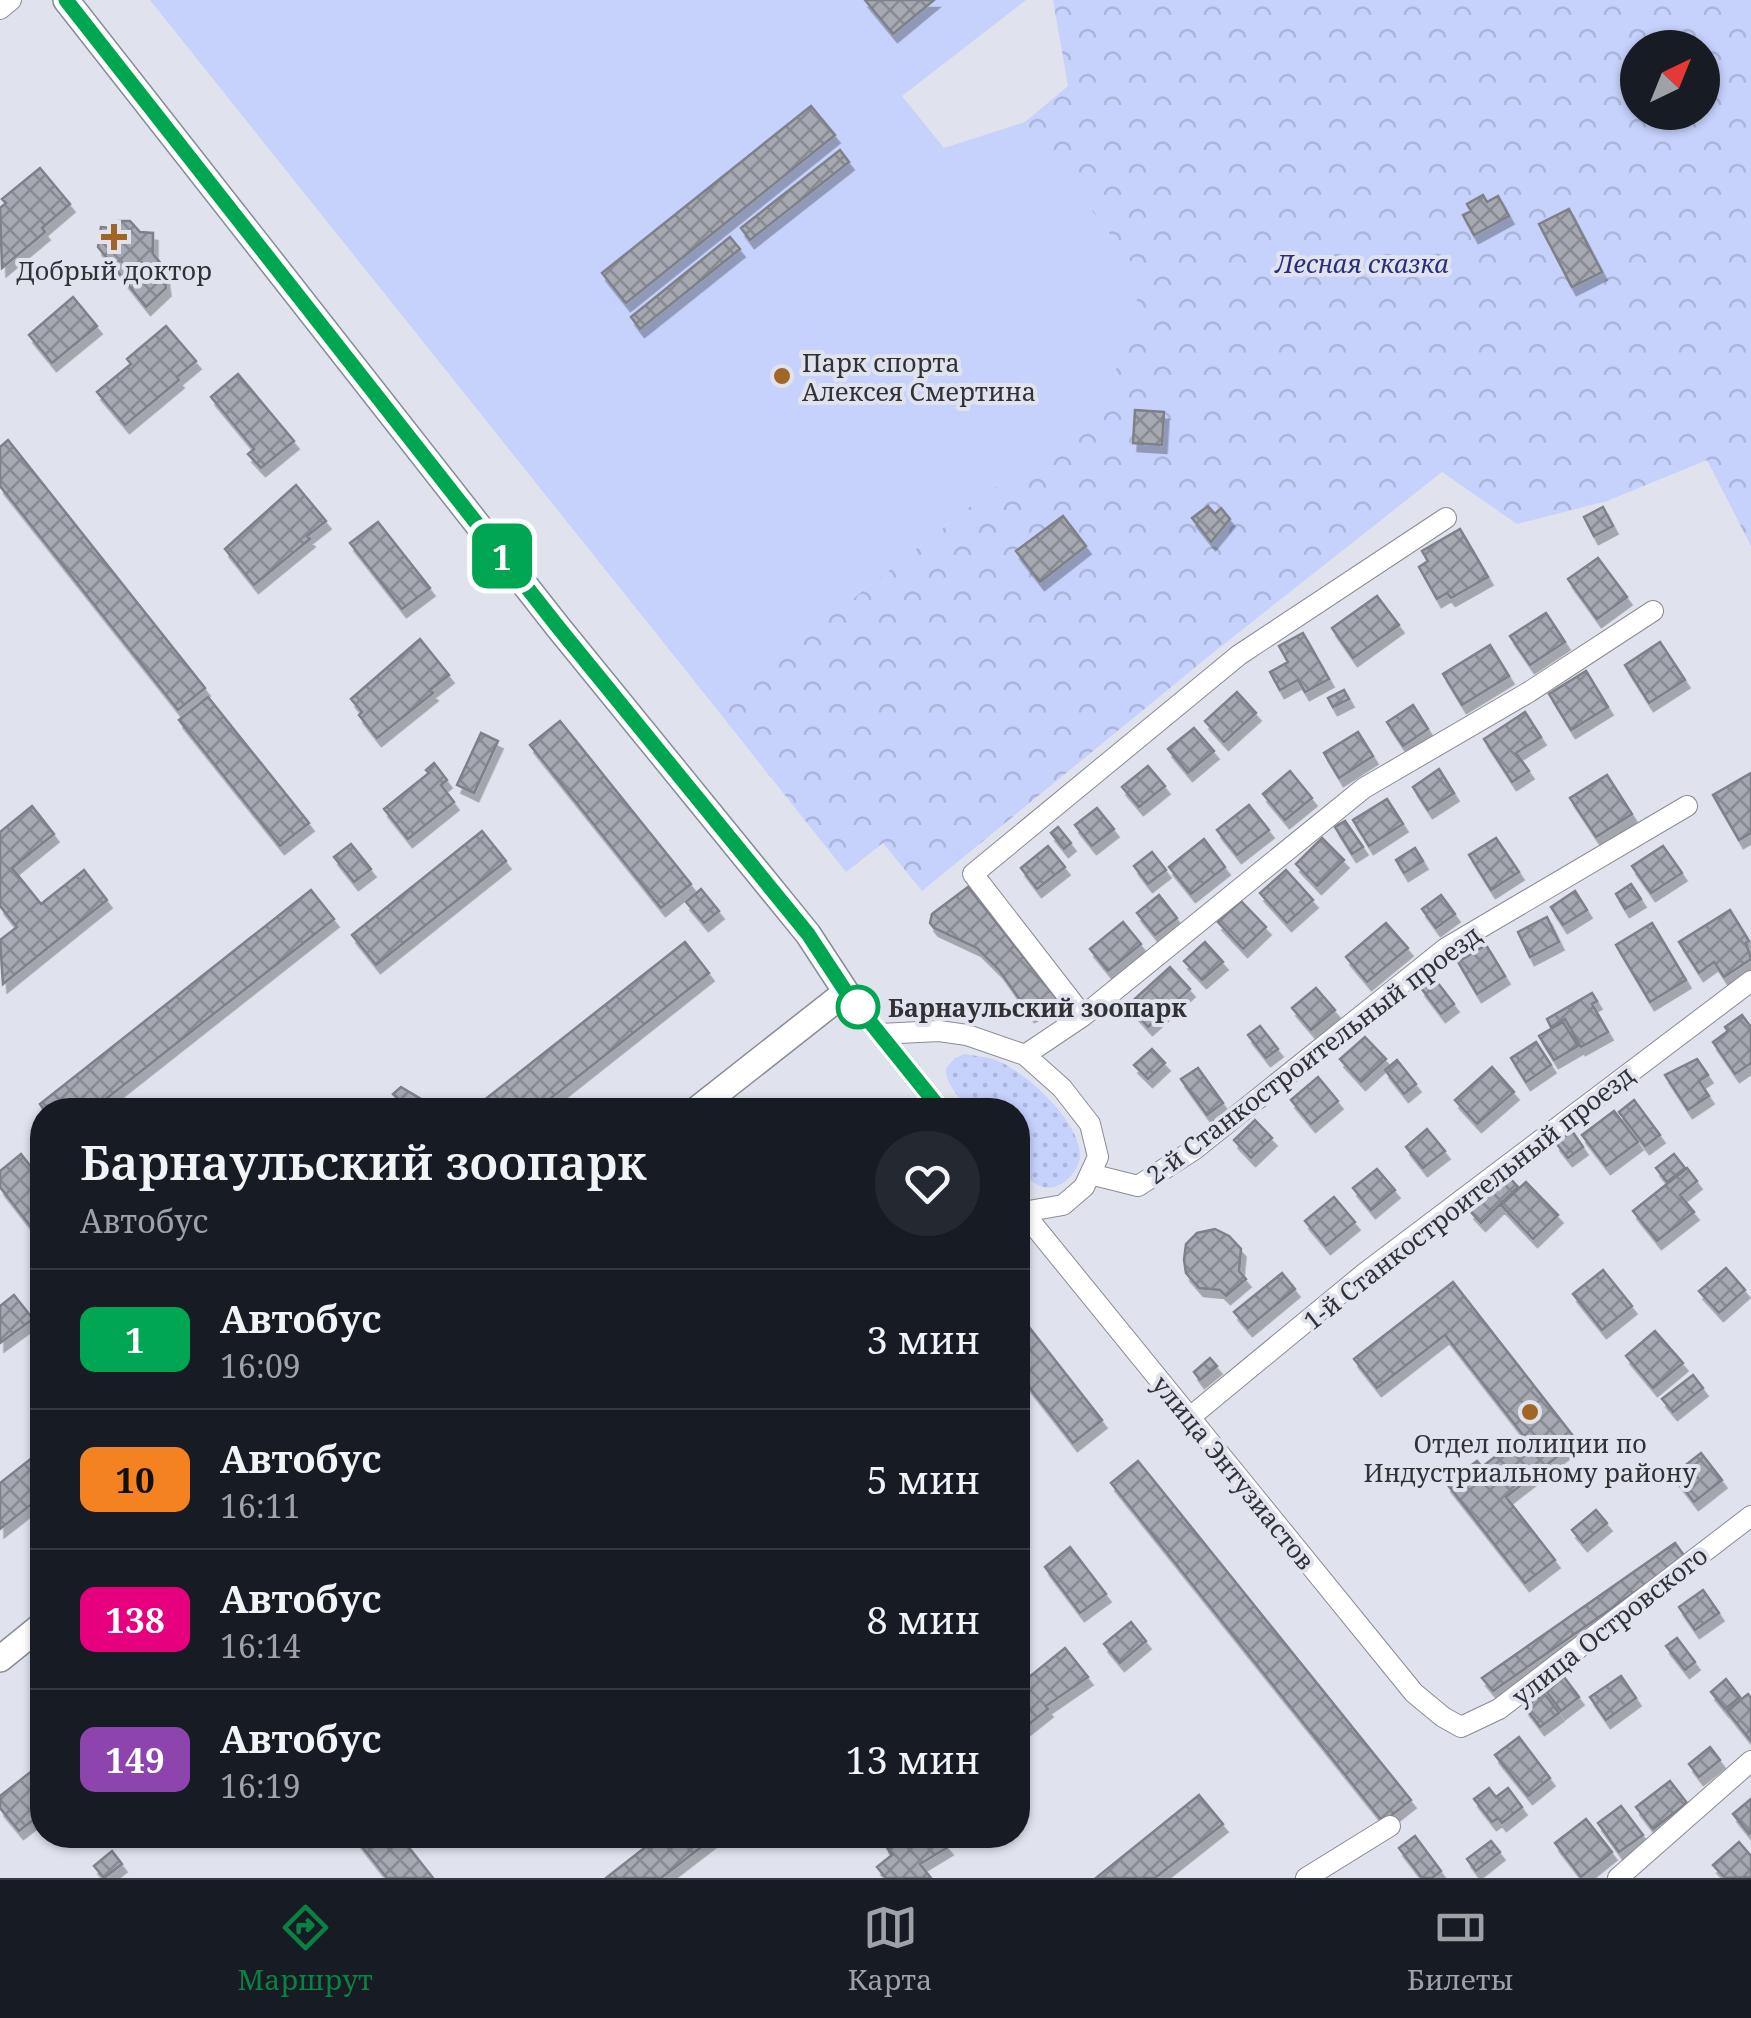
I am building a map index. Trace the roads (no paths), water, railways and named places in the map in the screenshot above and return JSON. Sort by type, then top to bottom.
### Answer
[{"type":"street","points":[[0,9],[12,0]]},
{"type":"street","points":[[66,0],[558,627],[808,934],[846,992],[931,1098]]},
{"type":"street","points":[[1084,1016],[974,874],[1239,654],[1446,518]]},
{"type":"street","points":[[1025,1055],[1084,1016],[1364,788],[1529,692],[1653,611]]},
{"type":"street","name":"2-й Станкостроительный проезд","points":[[1090,1174],[1138,1186],[1194,1149],[1446,948],[1686,806]]},
{"type":"street","name":"1-й Станкостроительный проезд","points":[[1189,1418],[1365,1273],[1751,981]]},
{"type":"street","points":[[711,1098],[846,992]]},
{"type":"street","points":[[880,1034],[953,1033],[1002,1046],[1025,1055],[1062,1088],[1090,1124],[1098,1156],[1084,1187],[1063,1206],[1030,1208]]},
{"type":"street","name":"улица Энтузиастов","points":[[1030,1221],[1414,1693],[1442,1717],[1462,1726]]},
{"type":"street","name":"улица Островского","points":[[1462,1726],[1500,1709],[1751,1516]]},
{"type":"street","points":[[0,1659],[30,1635]]},
{"type":"street","points":[[1618,1878],[1751,1761]]},
{"type":"street","points":[[1317,1875],[1390,1826]]},
{"type":"place","name":"Добрый доктор","points":[[114,237]]},
{"type":"place","name":"Парк спорта Алексея Смертина","points":[[782,376]]},
{"type":"place","name":"Барнаульский зоопарк","points":[[858,1007]]},
{"type":"place","name":"Отдел полиции по Индустриальному району","points":[[1530,1412]]},
{"type":"park label","name":"Лесная сказка","points":[[1362,263]]}]
